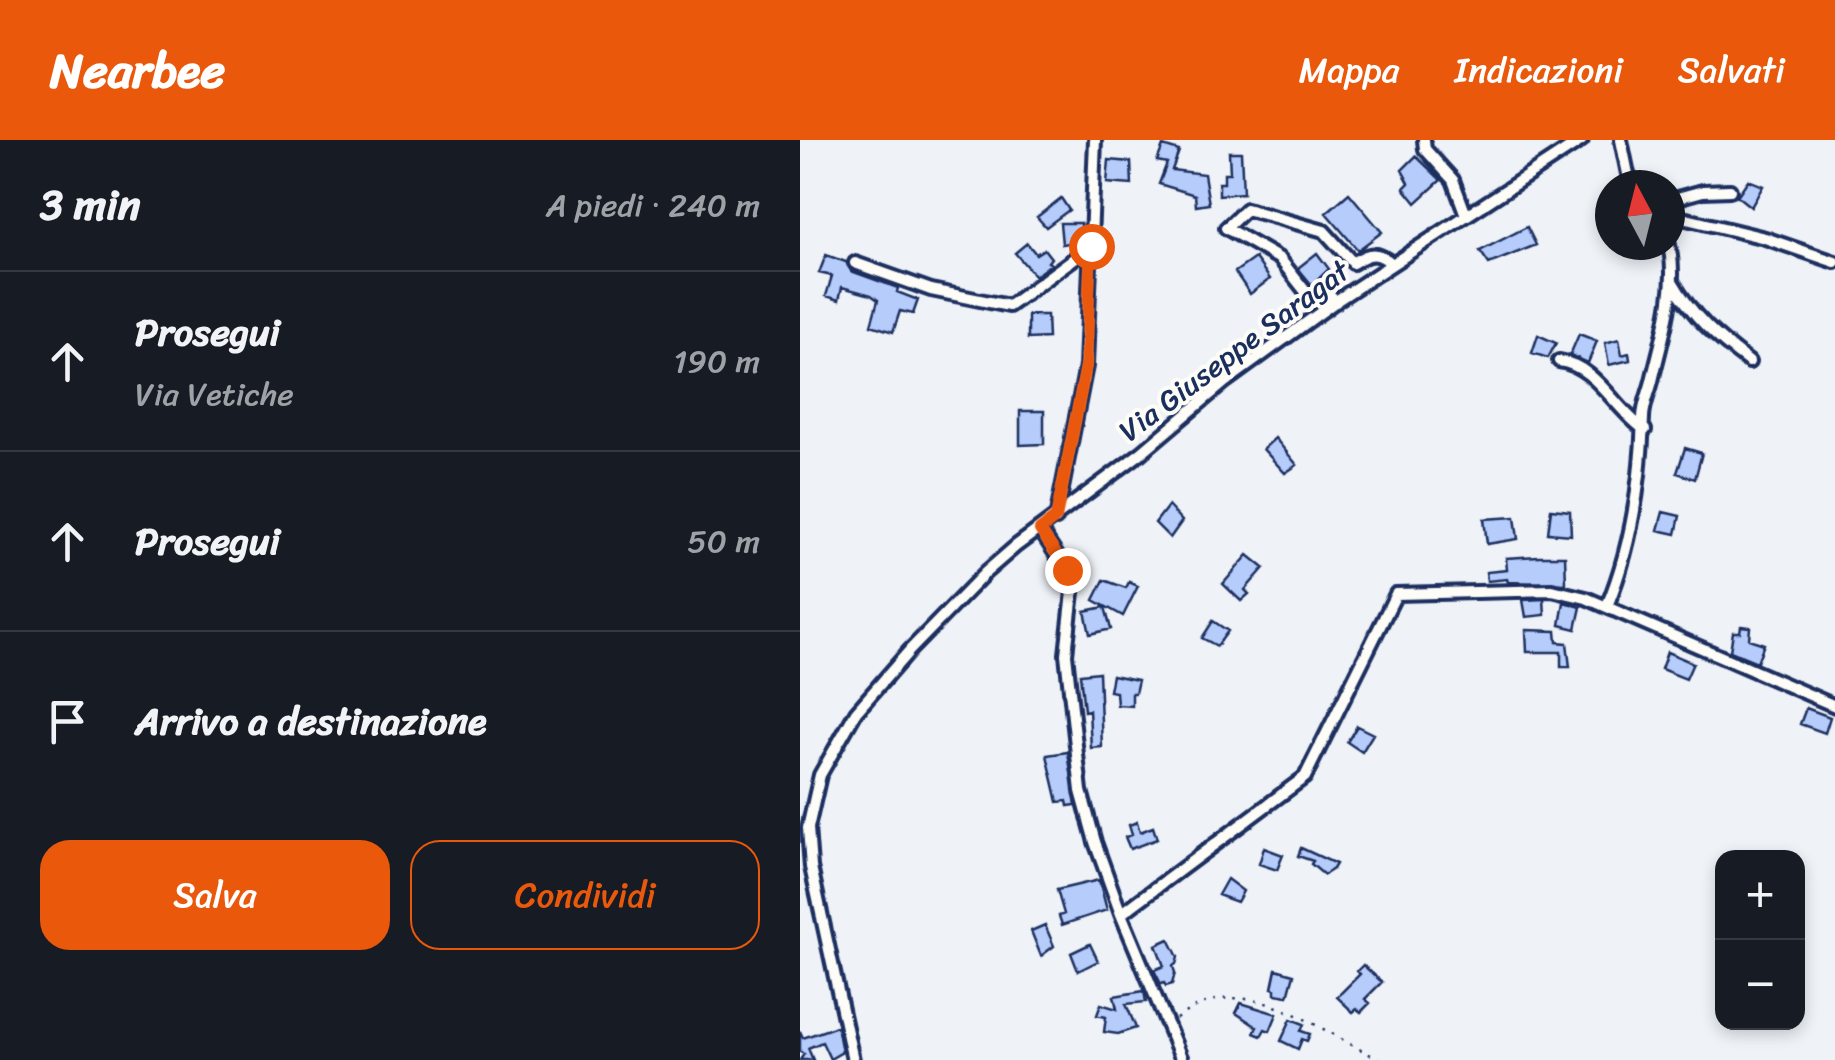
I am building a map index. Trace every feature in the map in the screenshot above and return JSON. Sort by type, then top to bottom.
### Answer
[{"type":"street","points":[[1056,518],[1086,366],[1095,140]]},
{"type":"street","points":[[1424,140],[1425,148],[1453,180],[1466,215]]},
{"type":"street","name":"Via Giuseppe Saragat","points":[[853,1060],[811,867],[808,828],[820,776],[856,712],[986,572],[1142,453],[1226,382],[1336,302],[1582,140]]},
{"type":"street","points":[[1621,140],[1627,170]]},
{"type":"street","points":[[1685,195],[1703,190],[1730,190]]},
{"type":"street","points":[[1336,302],[1325,290],[1313,301],[1280,258],[1226,228],[1240,211],[1262,212],[1324,231],[1354,264],[1365,255],[1382,254],[1392,264]]},
{"type":"street","points":[[1685,219],[1765,238],[1835,262]]},
{"type":"street","points":[[855,263],[930,290],[1009,306],[1091,246]]},
{"type":"street","points":[[1607,606],[1639,493],[1643,417],[1673,260]]},
{"type":"street","points":[[1672,280],[1684,302],[1714,336],[1749,362]]},
{"type":"street","points":[[1559,361],[1583,368],[1628,419],[1644,430]]},
{"type":"street","points":[[1040,530],[1067,570],[1073,592],[1066,654],[1082,792],[1094,842],[1182,1060]]},
{"type":"street","points":[[1121,914],[1305,777],[1396,594],[1552,590],[1607,606],[1835,706]]},
{"type":"path","points":[[1167,1026],[1210,1000],[1245,999],[1296,1015],[1382,1060]]},
{"type":"building","points":[[1163,146],[1179,151],[1172,170],[1204,174],[1209,204],[1196,206],[1195,195],[1159,184],[1167,163],[1157,161]]},
{"type":"building","points":[[1229,152],[1241,152],[1243,193],[1219,195],[1224,173],[1230,173]]},
{"type":"building","points":[[1416,156],[1441,180],[1416,203],[1404,188],[1409,183],[1402,170]]},
{"type":"building","points":[[1109,160],[1131,162],[1132,185],[1107,183]]},
{"type":"building","points":[[1748,180],[1763,186],[1751,207],[1737,196]]},
{"type":"building","points":[[1349,193],[1382,232],[1358,250],[1326,213]]},
{"type":"building","points":[[1061,198],[1069,210],[1046,227],[1037,217]]},
{"type":"building","points":[[1060,223],[1081,223],[1082,241],[1062,244]]},
{"type":"building","points":[[1527,227],[1536,245],[1489,264],[1480,251]]},
{"type":"building","points":[[1027,243],[1036,254],[1044,249],[1051,258],[1051,264],[1035,276],[1015,253]]},
{"type":"building","points":[[1317,253],[1329,269],[1312,285],[1298,268]]},
{"type":"building","points":[[826,255],[846,262],[851,271],[898,288],[897,292],[918,300],[913,314],[900,311],[893,332],[871,325],[878,300],[871,295],[842,287],[839,300],[826,296],[832,276],[819,273]]},
{"type":"building","points":[[1255,258],[1270,279],[1250,294],[1235,272]]},
{"type":"building","points":[[1028,315],[1047,315],[1048,338],[1028,339]]},
{"type":"building","points":[[1579,334],[1597,341],[1588,363],[1570,355]]},
{"type":"building","points":[[1538,335],[1556,343],[1548,358],[1532,353]]},
{"type":"building","points":[[1619,339],[1622,355],[1629,353],[1630,360],[1609,365],[1605,343]]},
{"type":"building","points":[[1020,411],[1044,411],[1044,444],[1020,445]]},
{"type":"building","points":[[1275,438],[1297,465],[1285,473],[1263,449]]},
{"type":"building","points":[[1685,448],[1702,453],[1695,479],[1677,473]]},
{"type":"building","points":[[1168,506],[1182,521],[1170,538],[1155,523]]},
{"type":"building","points":[[1551,509],[1570,511],[1571,535],[1548,533]]},
{"type":"building","points":[[1663,512],[1680,516],[1676,534],[1658,530]]},
{"type":"building","points":[[1515,517],[1518,539],[1487,544],[1484,519]]},
{"type":"building","points":[[1248,555],[1264,568],[1245,590],[1249,594],[1241,601],[1223,584]]},
{"type":"building","points":[[1565,556],[1566,584],[1487,581],[1486,572],[1507,570],[1506,558]]},
{"type":"building","points":[[1104,580],[1126,588],[1129,582],[1138,586],[1123,616],[1094,600]]},
{"type":"building","points":[[1544,599],[1545,615],[1526,617],[1523,600]]},
{"type":"building","points":[[1564,602],[1581,607],[1576,629],[1560,625]]},
{"type":"building","points":[[1105,607],[1111,629],[1090,634],[1085,611]]},
{"type":"building","points":[[1213,621],[1228,631],[1217,646],[1202,638]]},
{"type":"building","points":[[1741,626],[1750,627],[1749,639],[1764,644],[1757,662],[1730,651],[1733,632],[1740,632]]},
{"type":"building","points":[[1526,630],[1556,631],[1557,642],[1567,643],[1570,667],[1561,667],[1561,652],[1527,652]]},
{"type":"building","points":[[1667,652],[1693,663],[1686,679],[1661,669]]},
{"type":"building","points":[[1099,672],[1102,747],[1091,748],[1089,710],[1084,711],[1080,674]]},
{"type":"building","points":[[1112,675],[1138,680],[1132,706],[1117,705],[1116,692],[1109,691]]},
{"type":"building","points":[[1806,708],[1830,717],[1825,733],[1800,724]]},
{"type":"building","points":[[1357,726],[1373,734],[1362,752],[1347,742]]},
{"type":"building","points":[[1068,752],[1076,805],[1068,806],[1067,801],[1058,802],[1047,755]]},
{"type":"building","points":[[1137,822],[1140,832],[1153,827],[1157,839],[1130,849],[1125,837],[1132,835],[1129,825]]},
{"type":"building","points":[[1264,848],[1283,855],[1277,870],[1259,864]]},
{"type":"building","points":[[1301,848],[1336,864],[1324,875],[1311,864],[1313,861],[1298,856]]},
{"type":"building","points":[[1227,879],[1243,891],[1237,902],[1218,895]]},
{"type":"building","points":[[1099,880],[1107,910],[1062,925],[1059,916],[1064,914],[1057,890]]},
{"type":"building","points":[[1045,925],[1054,946],[1041,956],[1031,931]]},
{"type":"building","points":[[1169,939],[1178,957],[1172,984],[1166,986],[1154,970],[1164,966],[1156,945]]},
{"type":"building","points":[[1090,944],[1098,961],[1078,971],[1071,953]]},
{"type":"building","points":[[1363,965],[1382,982],[1365,999],[1370,1003],[1361,1012],[1353,1012],[1337,997],[1360,974],[1357,971]]},
{"type":"building","points":[[1276,969],[1294,974],[1288,996],[1275,994],[1272,988]]},
{"type":"building","points":[[1144,991],[1146,1002],[1126,1004],[1136,1028],[1118,1034],[1104,1032],[1106,1017],[1097,1015],[1101,1004],[1117,1009],[1114,996]]},
{"type":"building","points":[[1241,1003],[1277,1014],[1270,1031],[1265,1029],[1261,1036],[1254,1033],[1257,1027],[1236,1013]]},
{"type":"building","points":[[1291,1019],[1304,1024],[1301,1031],[1310,1034],[1307,1041],[1302,1039],[1298,1049],[1281,1041]]},
{"type":"building","points":[[837,1026],[842,1052],[830,1059],[822,1042],[808,1048],[813,1060],[800,1060],[804,1054],[800,1052],[800,1031],[803,1038]]},
{"type":"route","points":[[1067,570],[1040,530],[1056,518],[1080,404],[1086,366],[1091,246]]}]
